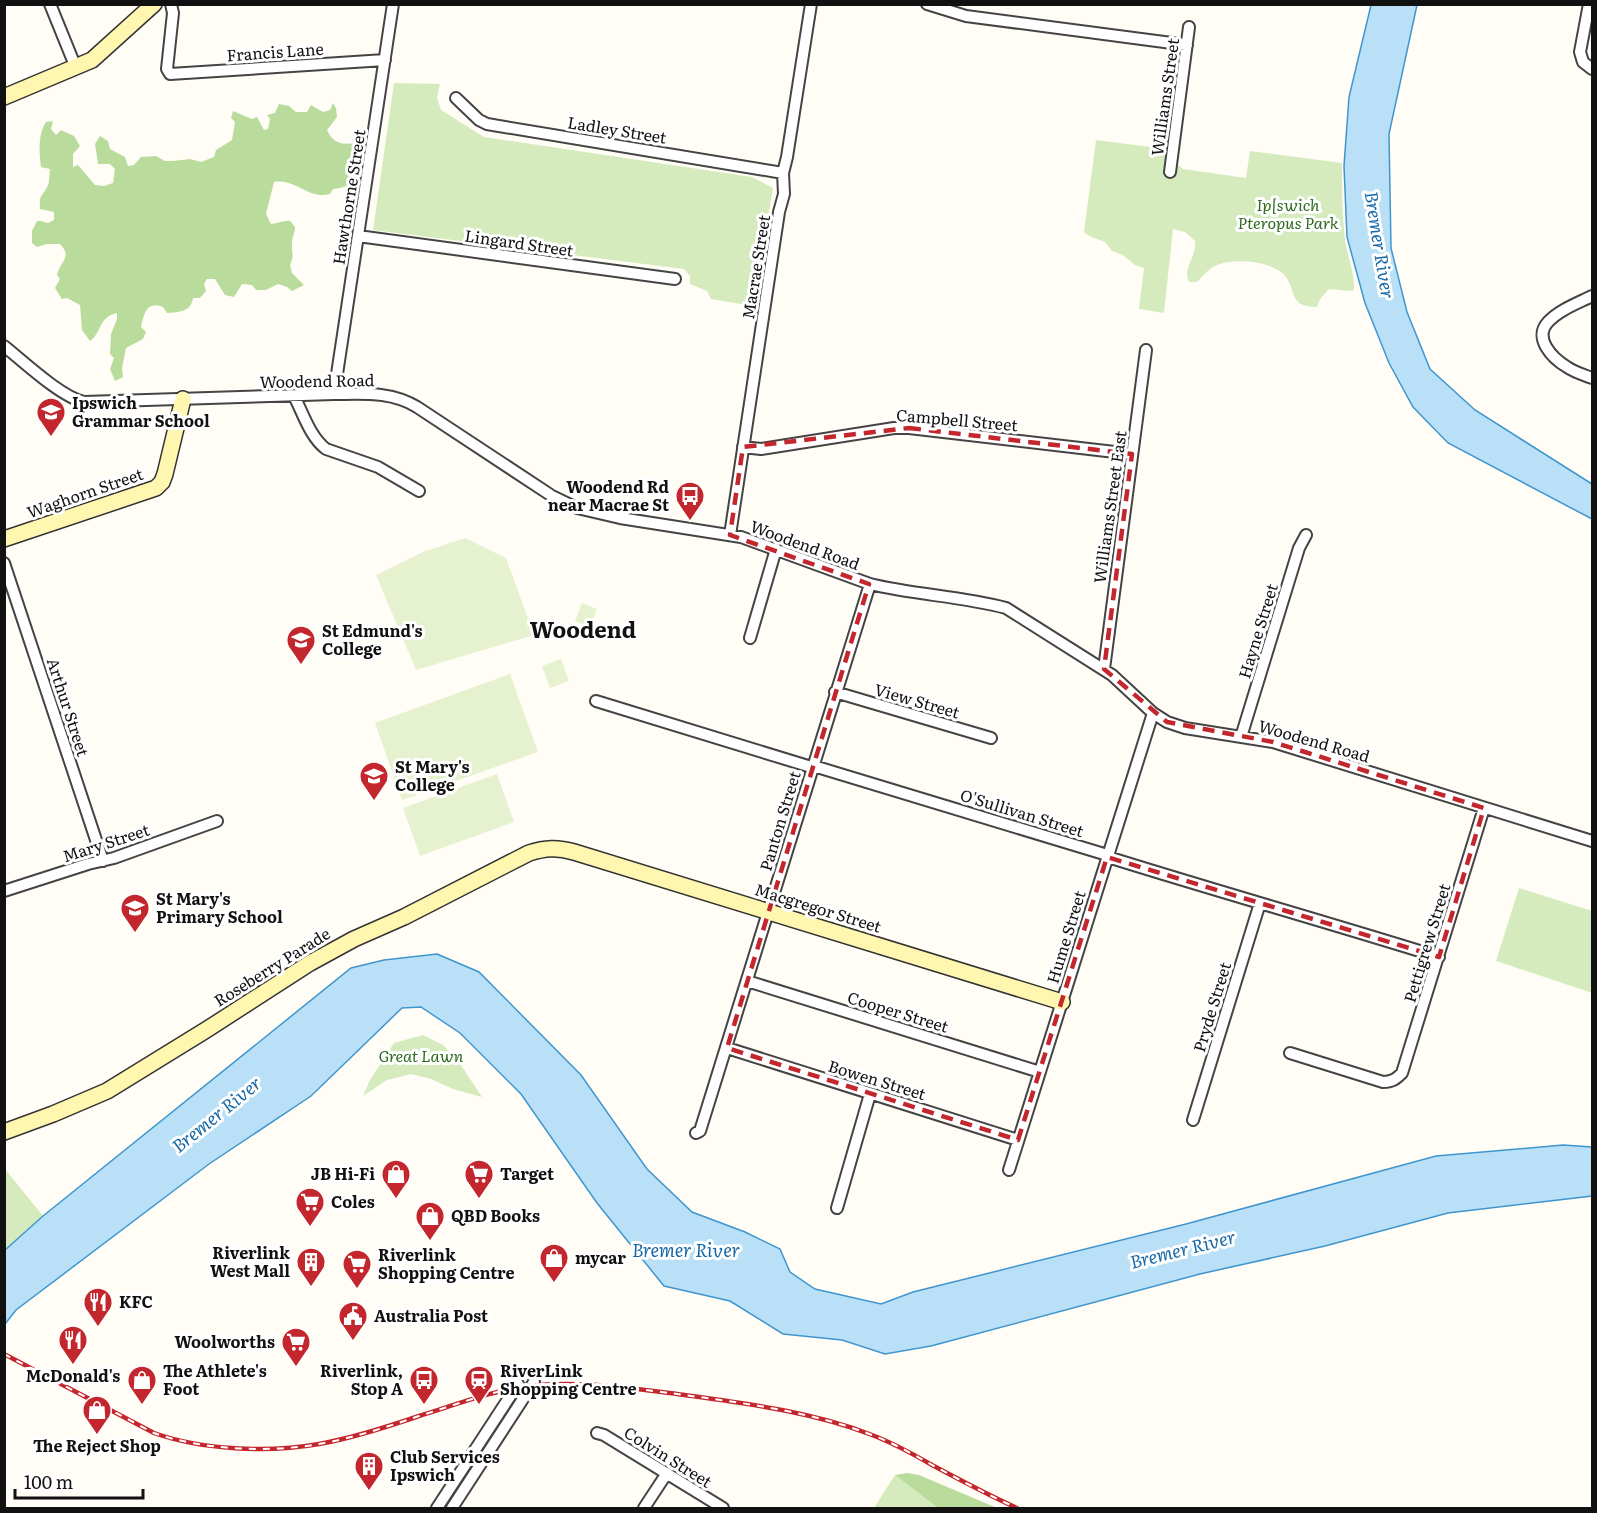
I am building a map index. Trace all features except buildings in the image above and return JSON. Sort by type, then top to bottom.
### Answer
[{"type":"street","points":[[50,4],[76,68]]},
{"type":"street","points":[[4,97],[76,68],[96,57],[154,4]]},
{"type":"street","name":"Francis Lane","points":[[171,4],[173,14],[168,73],[384,60]]},
{"type":"street","name":"Hawthorne Street","points":[[334,394],[393,4]]},
{"type":"street","name":"Macrae Street","points":[[730,535],[779,212],[784,194],[783,173],[811,4]]},
{"type":"street","points":[[927,4],[966,16],[1187,45]]},
{"type":"street","points":[[1589,4],[1580,55],[1583,62],[1593,69]]},
{"type":"street","name":"Williams Street","points":[[1170,172],[1189,27]]},
{"type":"street","name":"Ladley Street","points":[[456,98],[479,120],[487,124],[783,173]]},
{"type":"street","name":"Lingard Street","points":[[358,236],[675,279]]},
{"type":"street","points":[[1593,296],[1551,318],[1544,328],[1542,337],[1548,350],[1567,367],[1593,378]]},
{"type":"street","name":"Woodend Road","points":[[4,346],[64,393],[79,401],[334,394],[383,394],[408,401],[552,496],[577,508],[620,518],[741,537],[870,584],[889,589],[987,602],[1006,608],[1104,669],[1153,713],[1167,722],[1185,728],[1273,742],[1593,841]]},
{"type":"street","name":"Williams Street East","points":[[1104,669],[1146,350]]},
{"type":"street","points":[[294,396],[315,436],[326,449],[378,467],[420,491]]},
{"type":"street","name":"Waghorn Street","points":[[4,539],[156,488],[162,482],[165,474],[183,399]]},
{"type":"street","name":"Campbell Street","points":[[743,447],[761,449],[894,428],[909,428],[1132,454]]},
{"type":"street","name":"Hayne Street","points":[[1241,737],[1299,548],[1306,535]]},
{"type":"street","points":[[750,638],[776,549]]},
{"type":"street","name":"Arthur Street","points":[[4,563],[102,861]]},
{"type":"street","name":"Panton Street","points":[[696,1133],[700,1131],[727,1048],[870,584]]},
{"type":"street","name":"View Street","points":[[835,692],[991,738]]},
{"type":"street","name":"O'Sullivan Street","points":[[596,701],[817,766],[1438,957]]},
{"type":"street","name":"Hume Street","points":[[1009,1170],[1153,713]]},
{"type":"street","name":"Pettigrew Street","points":[[1290,1053],[1377,1081],[1390,1082],[1402,1073],[1484,808]]},
{"type":"street","name":"Mary Street","points":[[4,891],[114,858],[217,821]]},
{"type":"street","name":"Roseberry Parade","points":[[4,1132],[107,1091],[310,963],[354,939],[404,917],[529,853],[548,848],[565,849]]},
{"type":"street","name":"Macgregor Street","points":[[565,849],[1062,1002]]},
{"type":"street","name":"Pryde Street","points":[[1193,1120],[1260,903]]},
{"type":"street","name":"Cooper Street","points":[[747,981],[1040,1072]]},
{"type":"street","name":"Bowen Street","points":[[727,1048],[1018,1140]]},
{"type":"street","points":[[837,1208],[870,1094]]},
{"type":"street","points":[[452,1509],[534,1382]]},
{"type":"street","points":[[437,1509],[518,1384]]},
{"type":"street","name":"Colvin Street","points":[[597,1433],[604,1435],[723,1509]]},
{"type":"street","points":[[644,1509],[667,1473]]},
{"type":"highlighted area","points":[[909,428],[1132,454],[1104,669],[1167,722],[1273,742],[1484,808],[1439,957],[1107,857],[1018,1140],[727,1048],[869,584],[730,535],[743,447]]},
{"type":"green space","points":[[394,83],[440,84],[437,98],[441,110],[484,137],[752,177],[773,188],[753,306],[711,299],[707,291],[690,284],[690,276],[684,269],[373,230]]},
{"type":"green space","points":[[333,103],[337,117],[327,130],[329,135],[339,143],[357,143],[351,182],[333,189],[330,194],[322,195],[289,183],[274,182],[266,214],[271,224],[290,221],[295,227],[290,265],[292,273],[304,285],[292,291],[278,284],[266,290],[256,290],[252,285],[242,284],[234,297],[225,295],[215,279],[207,279],[204,284],[206,291],[200,298],[193,298],[187,309],[167,313],[163,307],[149,307],[141,327],[146,332],[143,339],[126,348],[122,368],[123,377],[115,381],[110,369],[114,358],[110,354],[111,334],[117,313],[106,318],[90,341],[82,330],[80,305],[67,298],[62,299],[55,288],[60,279],[57,275],[66,256],[64,249],[60,244],[37,247],[32,243],[32,231],[37,221],[48,223],[54,220],[54,212],[40,209],[41,197],[49,181],[50,169],[41,167],[40,156],[40,138],[46,122],[53,121],[51,129],[56,135],[61,130],[74,136],[80,146],[73,154],[73,167],[78,165],[95,185],[104,186],[113,183],[115,169],[110,164],[98,164],[95,144],[100,136],[108,141],[110,149],[125,157],[128,166],[134,165],[141,157],[156,156],[165,161],[190,159],[201,162],[214,157],[216,150],[232,140],[235,122],[231,118],[233,111],[252,119],[257,117],[264,130],[268,129],[270,119],[267,115],[275,113],[279,104],[289,106],[296,112],[307,112],[311,105],[323,112],[330,110]]},
{"type":"green space","name":"Ip[swich Pteropus Park","points":[[1096,140],[1159,148],[1183,169],[1246,178],[1250,151],[1342,163],[1344,229],[1354,290],[1329,289],[1320,299],[1317,307],[1307,306],[1296,300],[1290,284],[1281,272],[1265,265],[1246,262],[1217,265],[1197,282],[1189,282],[1187,272],[1195,241],[1185,232],[1173,229],[1164,313],[1139,309],[1144,268],[1112,251],[1105,242],[1084,232]]},
{"type":"green space","points":[[465,538],[506,558],[534,635],[416,670],[376,575],[423,552]]},
{"type":"green space","points":[[582,603],[597,609],[590,627],[575,621]]},
{"type":"green space","points":[[561,659],[569,681],[550,688],[542,666]]},
{"type":"green space","points":[[510,674],[538,752],[402,800],[375,723]]},
{"type":"green space","points":[[497,774],[514,822],[420,856],[403,808]]},
{"type":"green space","points":[[1519,888],[1592,911],[1592,993],[1496,961]]},
{"type":"green space","name":"Great Lawn","points":[[423,1035],[443,1045],[459,1062],[482,1097],[411,1074],[387,1080],[363,1096],[370,1080],[394,1043]]},
{"type":"green space","points":[[5,1169],[43,1216],[5,1251]]},
{"type":"green space","points":[[907,1473],[919,1475],[997,1508],[938,1508],[895,1475]]},
{"type":"green space","points":[[895,1475],[938,1508],[874,1508]]},
{"type":"water","name":"Bremer River","points":[[1371,5],[1417,5],[1389,134],[1391,248],[1407,312],[1430,369],[1475,410],[1592,484],[1592,519],[1448,443],[1413,407],[1389,363],[1365,303],[1347,237],[1344,166],[1349,97]]},
{"type":"water","name":"Bremer River","points":[[437,954],[479,972],[581,1075],[647,1169],[692,1212],[745,1232],[780,1249],[790,1272],[815,1289],[881,1304],[913,1292],[1186,1224],[1436,1156],[1563,1145],[1592,1147],[1592,1196],[1448,1213],[1325,1246],[1200,1274],[931,1346],[885,1354],[842,1340],[783,1334],[730,1301],[664,1286],[597,1203],[521,1094],[460,1033],[421,1007],[402,1008],[311,1096],[209,1164],[16,1310],[5,1324],[5,1250],[43,1216],[351,968],[384,960]]},
{"type":"railway","points":[[4,1354],[154,1433],[193,1443],[235,1448],[299,1447],[332,1442],[487,1395],[514,1388],[547,1384],[640,1389],[726,1401],[800,1414],[872,1435],[1017,1508]]},
{"type":"place","name":"Ipswich Grammar School","points":[[51,438]]},
{"type":"place","name":"Woodend Rd near Macrae St","points":[[690,522]]},
{"type":"place","name":"St Edmund's College","points":[[301,666]]},
{"type":"place","name":"St Mary's College","points":[[374,802]]},
{"type":"place","name":"St Mary's Primary School","points":[[135,934]]},
{"type":"place","name":"JB Hi-Fi","points":[[396,1200]]},
{"type":"place","name":"Target","points":[[479,1200]]},
{"type":"place","name":"Coles","points":[[310,1228]]},
{"type":"place","name":"QBD Books","points":[[430,1242]]},
{"type":"place","name":"mycar","points":[[554,1284]]},
{"type":"place","name":"Riverlink West Mall","points":[[311,1288]]},
{"type":"place","name":"Riverlink Shopping Centre","points":[[357,1290]]},
{"type":"place","name":"KFC","points":[[98,1328]]},
{"type":"place","name":"Australia Post","points":[[353,1342]]},
{"type":"place","name":"McDonald's","points":[[73,1366]]},
{"type":"place","name":"Woolworths","points":[[296,1368]]},
{"type":"place","name":"The Athlete's Foot","points":[[142,1406]]},
{"type":"place","name":"Riverlink, Stop A","points":[[424,1406]]},
{"type":"place","name":"RiverLink Shopping Centre","points":[[479,1406]]},
{"type":"place","name":"The Reject Shop","points":[[97,1436]]},
{"type":"place","name":"Club Services Ipswich","points":[[369,1492]]},
{"type":"district","name":"Woodend","points":[[583,630]]}]
